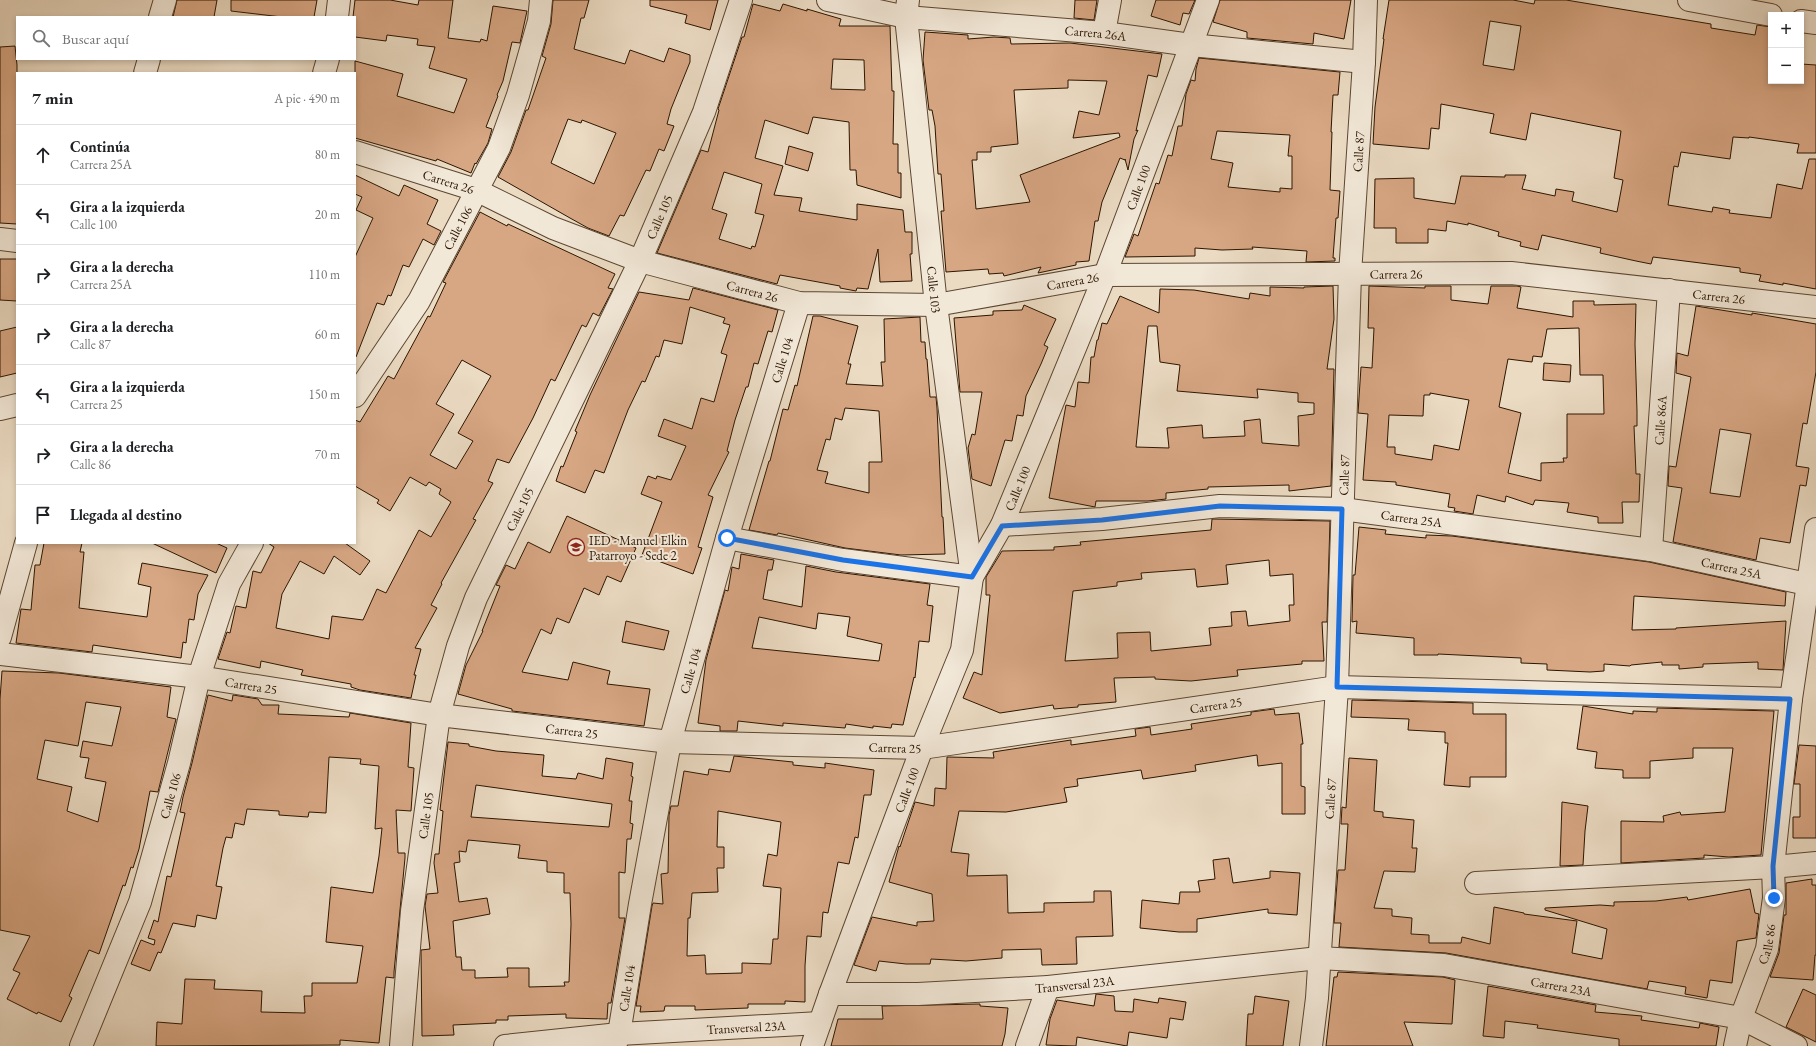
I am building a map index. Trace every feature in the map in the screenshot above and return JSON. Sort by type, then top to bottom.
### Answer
[{"type":"street","points":[[160,16],[165,0]]},
{"type":"street","points":[[337,16],[339,0]]},
{"type":"street","name":"Calle 106","points":[[356,395],[419,301],[498,148],[518,95],[538,21],[541,0]]},
{"type":"street","name":"Calle 105","points":[[401,1046],[412,911],[439,715],[458,646],[476,598],[640,261],[704,112],[741,0]]},
{"type":"street","name":"Carrera 26A","points":[[828,0],[1104,33],[1191,45],[1364,62]]},
{"type":"street","points":[[1104,33],[1110,0]]},
{"type":"street","name":"Calle 100","points":[[812,1046],[922,748],[962,650],[972,577],[1002,526],[1105,275],[1208,0]]},
{"type":"street","name":"Calle 87","points":[[1311,1046],[1316,1005],[1337,687],[1350,274],[1364,62],[1366,0]]},
{"type":"street","points":[[1689,0],[1768,14]]},
{"type":"street","name":"Calle 103","points":[[907,9],[936,305],[972,577]]},
{"type":"street","points":[[1804,21],[1816,23]]},
{"type":"street","points":[[145,72],[149,60]]},
{"type":"street","points":[[324,72],[328,60]]},
{"type":"street","name":"Carrera 26","points":[[356,152],[476,190],[553,228],[640,261],[799,303],[936,305],[1105,275],[1511,273],[1816,307]]},
{"type":"street","points":[[0,239],[16,241]]},
{"type":"street","name":"Calle 86A","points":[[1651,550],[1669,290]]},
{"type":"street","name":"Calle 104","points":[[617,1040],[670,742],[727,538],[799,303]]},
{"type":"street","points":[[0,409],[16,405]]},
{"type":"street","name":"Carrera 25A","points":[[1002,526],[1102,520],[1220,506],[1342,509],[1651,550],[1812,586]]},
{"type":"street","name":"Calle 86","points":[[1735,1046],[1741,1018],[1767,949],[1774,898],[1773,866],[1790,699],[1812,586],[1816,529]]},
{"type":"street","points":[[727,538],[843,560],[972,577]]},
{"type":"street","points":[[0,637],[26,544]]},
{"type":"street","name":"Calle 106","points":[[81,1046],[140,902],[180,763],[198,677],[229,584],[251,544]]},
{"type":"street","name":"Carrera 25","points":[[0,654],[198,677],[439,715],[670,742],[922,748],[1337,687],[1790,699]]},
{"type":"street","points":[[1476,883],[1816,863]]},
{"type":"street","name":"Transversal 23A","points":[[830,994],[918,994],[1048,987],[1319,958]]},
{"type":"street","name":"Carrera 23A","points":[[1319,958],[1444,965],[1741,1018],[1796,1046]]},
{"type":"street","points":[[1027,1046],[1048,987]]},
{"type":"street","name":"Transversal 23A","points":[[505,1046],[617,1040],[820,1023]]},
{"type":"building","points":[[177,0],[217,0],[214,16],[173,16]]},
{"type":"building","points":[[231,0],[317,0],[314,16],[274,16],[231,11]]},
{"type":"building","points":[[355,0],[390,0],[418,5],[419,0],[453,0],[448,38],[480,42],[481,39],[487,41],[493,6],[527,11],[520,43],[512,42],[503,81],[486,127],[492,129],[488,143],[476,164],[475,163],[471,173],[437,159],[436,161],[356,138],[355,61],[403,74],[397,96],[454,113],[467,79],[429,68],[435,47],[417,45],[418,39],[387,35],[386,41],[356,37],[356,16],[353,16]]},
{"type":"building","points":[[553,0],[589,0],[584,18],[581,18],[574,49],[625,64],[630,50],[664,62],[669,48],[690,55],[690,62],[671,109],[667,124],[674,126],[664,151],[659,149],[650,171],[646,170],[624,216],[620,215],[609,236],[588,228],[498,177],[511,152],[526,110],[528,110],[546,58],[542,56],[551,24]],"holes":[[[568,119],[581,123],[582,120],[616,133],[594,184],[551,163]]]},
{"type":"building","points":[[650,0],[718,0],[710,30],[685,23],[687,15],[650,6]]},
{"type":"building","points":[[1075,0],[1097,0],[1094,20],[1074,18]]},
{"type":"building","points":[[1156,0],[1195,0],[1189,14],[1183,13],[1180,25],[1151,16]]},
{"type":"building","points":[[1220,0],[1351,0],[1344,39],[1314,33],[1313,44],[1247,38],[1247,32],[1213,22]]},
{"type":"building","points":[[1389,0],[1513,0],[1534,4],[1535,0],[1566,0],[1711,24],[1711,28],[1755,35],[1757,25],[1768,27],[1768,84],[1804,84],[1804,64],[1816,65],[1816,153],[1797,153],[1799,144],[1749,137],[1733,137],[1730,159],[1681,152],[1678,167],[1674,166],[1668,205],[1712,212],[1713,207],[1730,210],[1729,213],[1771,218],[1777,184],[1802,189],[1809,159],[1816,159],[1816,289],[1783,283],[1783,285],[1759,281],[1761,275],[1740,272],[1740,268],[1653,257],[1651,264],[1600,253],[1601,248],[1542,235],[1538,250],[1520,246],[1521,242],[1498,236],[1499,232],[1468,223],[1468,225],[1447,221],[1446,231],[1428,229],[1428,243],[1396,243],[1396,228],[1374,228],[1375,179],[1414,178],[1414,198],[1455,204],[1461,176],[1505,177],[1505,175],[1526,175],[1522,189],[1555,196],[1556,189],[1574,192],[1572,201],[1617,212],[1623,180],[1614,178],[1621,131],[1531,113],[1526,140],[1490,133],[1494,114],[1441,104],[1439,129],[1431,128],[1429,149],[1373,144],[1375,107]],"holes":[[[1490,21],[1521,26],[1514,70],[1483,65]]]},
{"type":"building","points":[[753,4],[780,11],[783,4],[807,11],[807,9],[841,19],[839,26],[890,26],[892,91],[894,91],[893,144],[898,144],[898,173],[901,173],[901,198],[857,185],[856,170],[850,170],[849,122],[813,117],[808,134],[765,120],[755,158],[783,166],[774,195],[802,198],[799,211],[857,220],[857,204],[903,210],[905,232],[912,232],[912,254],[910,254],[912,281],[880,282],[878,249],[868,289],[857,288],[856,291],[840,288],[840,286],[780,275],[777,284],[657,253],[701,150],[708,152],[719,110],[718,109],[742,37],[744,37]],"holes":[[[833,59],[864,60],[865,90],[831,89]],[[724,172],[762,184],[755,213],[764,215],[755,247],[752,246],[751,249],[719,239],[727,214],[712,209]]]},
{"type":"building","points":[[925,32],[968,35],[968,39],[994,37],[1010,38],[1011,44],[1070,43],[1162,54],[1157,77],[1148,75],[1136,131],[1138,130],[1134,139],[1128,170],[1125,159],[1120,158],[1102,202],[1098,221],[1095,221],[1089,261],[1076,262],[1076,265],[1038,273],[1041,267],[1004,276],[1003,273],[989,274],[988,269],[946,272],[941,211],[944,211],[941,174],[938,174],[935,126],[932,110],[929,110],[923,60]],"holes":[[[1068,80],[1107,81],[1099,115],[1079,111],[1073,138],[1119,133],[1120,137],[1020,175],[1030,202],[976,209],[972,160],[977,160],[977,152],[991,152],[991,147],[1018,144],[1014,90],[1068,88]]]},
{"type":"building","points":[[15,46],[17,65],[16,224],[0,223],[0,47]]},
{"type":"building","points":[[1199,58],[1340,72],[1338,95],[1333,95],[1331,132],[1330,190],[1340,191],[1333,258],[1335,258],[1335,261],[1306,262],[1307,251],[1252,247],[1253,249],[1222,250],[1195,248],[1195,256],[1125,257],[1134,234],[1138,236],[1156,183],[1159,184],[1168,155],[1172,156],[1178,126],[1182,126],[1186,94],[1191,80],[1195,81]],"holes":[[[1217,131],[1290,135],[1288,156],[1292,156],[1292,189],[1280,188],[1280,192],[1228,187],[1233,163],[1211,159]]]},
{"type":"building","points":[[789,146],[813,153],[808,171],[785,164]]},
{"type":"building","points":[[356,175],[399,196],[404,185],[438,200],[427,224],[441,231],[434,245],[423,239],[409,267],[403,265],[391,296],[388,295],[384,305],[377,303],[356,357],[356,255],[373,218],[356,210],[362,197],[356,194]]},
{"type":"building","points":[[480,212],[507,226],[508,224],[615,274],[608,288],[613,289],[599,316],[593,313],[586,327],[582,325],[555,381],[551,379],[533,418],[509,463],[497,459],[488,481],[493,483],[473,519],[476,520],[441,583],[442,584],[431,605],[437,608],[415,648],[421,649],[414,675],[416,675],[411,698],[360,690],[351,687],[351,684],[301,675],[303,670],[261,661],[260,668],[218,659],[227,632],[230,633],[236,606],[246,608],[253,571],[261,573],[274,547],[270,544],[346,544],[370,561],[360,575],[334,556],[324,574],[300,561],[282,594],[276,628],[329,639],[332,616],[363,620],[377,589],[386,593],[419,530],[431,537],[451,502],[439,494],[441,489],[429,482],[426,486],[410,477],[390,511],[377,503],[379,500],[356,487],[356,420],[360,422],[388,376],[394,379],[428,316],[430,317],[446,283],[443,282]],"holes":[[[462,360],[491,376],[458,433],[473,441],[456,469],[430,455],[454,414],[436,404]]]},
{"type":"building","points":[[0,259],[16,259],[16,301],[0,300]]},
{"type":"building","points":[[1333,286],[1334,319],[1327,369],[1334,369],[1331,486],[1289,491],[1289,485],[1208,487],[1208,489],[1166,493],[1166,499],[1148,501],[1096,501],[1095,507],[1049,498],[1066,405],[1075,407],[1078,382],[1089,383],[1091,357],[1094,357],[1102,323],[1107,324],[1120,296],[1159,313],[1160,289],[1194,290],[1249,299],[1250,293],[1270,296],[1270,287]],"holes":[[[1148,326],[1157,326],[1160,362],[1180,365],[1177,391],[1258,398],[1257,389],[1298,393],[1298,402],[1314,403],[1314,414],[1298,416],[1299,446],[1262,443],[1260,419],[1244,421],[1245,436],[1203,438],[1202,425],[1167,428],[1169,448],[1136,447]]]},
{"type":"building","points":[[1369,286],[1425,288],[1425,286],[1451,286],[1451,300],[1488,304],[1491,286],[1517,286],[1521,287],[1517,308],[1573,317],[1573,301],[1594,301],[1594,305],[1636,304],[1635,344],[1637,426],[1634,426],[1636,474],[1640,474],[1639,502],[1622,502],[1623,523],[1598,523],[1598,517],[1567,512],[1569,503],[1535,500],[1533,505],[1506,496],[1505,502],[1477,495],[1473,514],[1454,511],[1455,508],[1448,507],[1450,494],[1396,485],[1396,482],[1363,480],[1368,414],[1358,413],[1361,367],[1372,368],[1374,328],[1368,328]],"holes":[[[1579,328],[1580,375],[1603,375],[1604,414],[1567,414],[1567,458],[1563,458],[1564,462],[1541,463],[1541,481],[1508,473],[1521,413],[1499,407],[1508,359],[1532,362],[1533,356],[1542,357],[1547,329]],[[1430,393],[1469,400],[1459,450],[1434,445],[1432,460],[1395,454],[1395,447],[1387,447],[1389,415],[1423,416],[1424,395],[1430,395]]]},
{"type":"building","points":[[693,288],[778,310],[772,332],[768,331],[758,364],[754,363],[748,387],[746,387],[735,420],[727,451],[729,452],[708,495],[713,497],[698,547],[702,548],[693,574],[642,555],[662,502],[641,494],[648,476],[656,479],[657,476],[671,480],[686,446],[658,436],[664,419],[692,429],[701,398],[714,402],[727,355],[721,353],[730,325],[723,323],[725,318],[690,307],[682,344],[664,340],[659,357],[656,356],[645,382],[642,381],[628,410],[604,473],[595,470],[585,493],[556,481],[561,466],[563,467],[577,432],[575,431],[590,395],[639,292],[689,300]]},
{"type":"building","points":[[1024,305],[1056,319],[1044,345],[1048,347],[1026,396],[1023,416],[1017,415],[1012,441],[1005,440],[991,486],[972,479],[968,448],[972,434],[975,435],[982,392],[960,392],[954,318],[993,315],[993,311],[1022,310]]},
{"type":"building","points":[[1696,306],[1752,315],[1752,313],[1816,324],[1816,372],[1807,424],[1803,423],[1796,466],[1809,468],[1806,486],[1800,485],[1790,543],[1760,538],[1756,560],[1673,542],[1682,488],[1668,486],[1669,466],[1676,467],[1691,377],[1676,373],[1677,353],[1688,356]],"holes":[[[1720,429],[1751,434],[1740,497],[1710,493]]]},
{"type":"building","points":[[813,316],[820,316],[858,326],[848,364],[851,364],[846,384],[883,386],[881,362],[885,362],[884,319],[920,317],[921,342],[925,342],[930,397],[936,397],[945,554],[901,555],[845,548],[778,533],[777,535],[749,530],[770,461],[783,409],[788,410],[795,385],[797,386]],"holes":[[[845,408],[879,411],[882,462],[869,462],[869,493],[825,483],[828,472],[817,470],[826,439],[830,440],[835,418],[842,420]]]},
{"type":"building","points":[[16,327],[16,373],[0,377],[0,331]]},
{"type":"building","points":[[1544,363],[1571,365],[1570,382],[1543,380]]},
{"type":"building","points":[[567,516],[636,548],[621,582],[607,576],[599,595],[584,588],[569,623],[557,618],[551,634],[541,629],[522,672],[568,680],[573,662],[610,671],[607,684],[650,689],[644,726],[512,711],[512,709],[458,694],[466,665],[483,631],[500,586],[496,585],[506,565],[515,569],[528,542],[550,553]]},
{"type":"building","points":[[1212,519],[1330,521],[1327,622],[1322,622],[1324,661],[1302,661],[1302,664],[1237,670],[1238,676],[1191,681],[1155,679],[1155,677],[1114,678],[1116,702],[1078,705],[1078,707],[1054,709],[1053,705],[1000,713],[963,698],[974,672],[982,675],[990,595],[986,595],[986,577],[1002,551],[1054,550],[1054,547],[1081,545],[1080,542],[1211,530]],"holes":[[[1269,560],[1270,576],[1293,574],[1294,605],[1289,605],[1290,621],[1248,626],[1246,611],[1231,612],[1232,626],[1209,628],[1211,645],[1151,651],[1150,632],[1117,633],[1118,658],[1065,661],[1073,591],[1117,586],[1117,582],[1142,579],[1141,573],[1195,569],[1197,587],[1228,584],[1226,565]]]},
{"type":"building","points":[[1359,527],[1386,530],[1385,534],[1426,538],[1426,535],[1452,536],[1649,562],[1786,592],[1785,606],[1634,596],[1632,630],[1676,629],[1786,621],[1783,670],[1758,669],[1758,662],[1703,664],[1703,667],[1679,669],[1679,665],[1662,665],[1662,662],[1630,666],[1604,664],[1604,671],[1590,672],[1547,670],[1547,664],[1521,663],[1521,658],[1438,654],[1414,655],[1414,638],[1356,633],[1357,621],[1352,622],[1353,575],[1355,575]]},
{"type":"building","points":[[44,544],[82,544],[80,552],[84,552],[79,608],[147,617],[151,587],[138,584],[142,563],[208,575],[198,594],[194,620],[189,619],[186,643],[183,642],[181,658],[93,645],[92,652],[16,643],[21,609],[31,610],[35,565],[40,565]]},
{"type":"building","points":[[154,544],[218,544],[227,548],[216,573]]},
{"type":"building","points":[[741,554],[774,560],[772,570],[768,570],[763,599],[802,607],[806,566],[836,572],[930,584],[927,605],[933,606],[929,642],[919,641],[915,678],[914,677],[903,725],[892,724],[891,728],[873,726],[873,728],[846,724],[845,728],[783,723],[783,726],[738,721],[737,731],[720,731],[720,726],[698,723],[706,660],[725,590],[728,591],[732,567],[739,569]],"holes":[[[818,613],[850,617],[847,636],[882,644],[879,661],[752,648],[759,617],[816,629]]]},
{"type":"building","points":[[626,621],[669,631],[664,650],[622,642]]},
{"type":"building","points":[[2,671],[59,673],[171,687],[167,717],[176,719],[158,792],[150,791],[139,849],[125,886],[123,885],[99,954],[89,950],[69,996],[72,998],[61,1022],[38,1012],[37,1014],[7,999],[20,973],[13,970],[30,936],[0,930],[0,699]],"holes":[[[86,702],[121,707],[112,746],[83,741],[80,757],[89,758],[85,778],[106,782],[98,822],[67,811],[72,787],[37,779],[45,740],[78,746]]]},
{"type":"building","points":[[208,695],[232,701],[233,695],[258,699],[262,705],[279,705],[278,714],[349,717],[350,713],[411,723],[408,767],[414,768],[411,811],[396,810],[398,853],[405,853],[405,858],[394,978],[386,977],[379,1043],[340,1040],[340,1045],[156,1046],[157,1022],[182,1024],[185,979],[215,980],[214,989],[262,991],[261,1012],[305,1013],[304,996],[312,996],[312,983],[357,983],[363,946],[326,942],[331,887],[373,893],[379,856],[382,828],[375,829],[379,766],[360,764],[361,759],[329,757],[326,813],[309,812],[308,817],[279,815],[279,811],[247,809],[244,825],[235,823],[232,838],[226,837],[216,886],[222,887],[216,919],[197,915],[195,927],[173,923],[161,953],[158,952],[150,971],[131,964],[141,940],[154,945],[155,940],[148,938],[154,920],[158,922],[167,876],[171,877],[185,813],[180,812],[183,797]]},
{"type":"building","points":[[1352,700],[1473,703],[1473,714],[1506,714],[1506,777],[1470,777],[1470,787],[1444,785],[1448,743],[1445,743],[1445,732],[1408,730],[1409,719],[1351,717]]},
{"type":"building","points":[[1583,706],[1633,714],[1633,711],[1657,712],[1657,708],[1774,711],[1761,855],[1729,857],[1704,855],[1704,858],[1621,863],[1621,821],[1664,822],[1663,816],[1680,812],[1681,815],[1725,812],[1733,748],[1693,748],[1693,758],[1650,761],[1650,778],[1623,778],[1623,770],[1595,768],[1597,752],[1577,749]]},
{"type":"building","points":[[1274,709],[1275,715],[1299,713],[1303,744],[1301,744],[1301,786],[1305,787],[1305,814],[1282,814],[1282,763],[1258,766],[1257,755],[1195,765],[1196,771],[1143,779],[1141,770],[1077,779],[1078,786],[1064,788],[1067,802],[1006,812],[959,811],[951,852],[969,854],[967,876],[1007,875],[1008,913],[1044,912],[1044,903],[1094,902],[1094,891],[1111,891],[1113,936],[1076,937],[1077,964],[1042,965],[1041,949],[1002,950],[1002,958],[966,961],[931,959],[930,964],[906,964],[879,961],[876,971],[854,965],[872,917],[917,926],[917,922],[934,921],[932,894],[889,882],[899,846],[900,847],[915,802],[934,806],[935,788],[946,789],[947,757],[994,758],[993,752],[1071,740],[1071,745],[1136,736],[1135,729],[1150,727],[1151,735],[1192,729],[1191,724],[1251,715],[1251,712]]},
{"type":"building","points":[[448,742],[469,744],[469,746],[496,751],[544,755],[542,776],[576,779],[578,773],[603,779],[606,758],[633,763],[631,776],[633,777],[629,801],[632,801],[630,823],[633,824],[631,839],[627,839],[625,873],[619,872],[619,918],[625,918],[611,1003],[608,1003],[607,1019],[566,1018],[566,1014],[508,1016],[508,1020],[496,1020],[496,1023],[453,1025],[454,1035],[422,1036],[421,950],[430,949],[425,906],[427,894],[438,893],[434,863],[435,854],[439,854],[443,811],[440,810]],"holes":[[[476,785],[612,804],[609,827],[471,817]],[[468,840],[520,845],[518,858],[547,861],[547,872],[564,873],[564,893],[570,893],[571,924],[569,982],[564,982],[565,986],[529,987],[529,968],[507,968],[508,977],[475,978],[475,970],[462,970],[461,957],[456,957],[453,921],[490,914],[487,898],[459,902],[454,863],[460,862],[459,851],[466,852]]]},
{"type":"building","points":[[1799,745],[1816,746],[1816,838],[1793,838],[1793,817],[1800,817],[1800,784],[1794,784]]},
{"type":"building","points":[[734,756],[793,762],[793,765],[825,768],[825,763],[874,770],[871,795],[864,795],[858,838],[855,837],[849,864],[838,862],[828,913],[823,912],[821,937],[807,936],[805,1002],[785,1001],[785,1004],[748,1004],[748,1008],[695,1010],[695,1006],[665,1006],[664,1011],[640,1012],[641,1006],[636,1006],[652,906],[653,903],[663,904],[661,874],[668,873],[669,815],[671,806],[678,806],[684,771],[708,775],[709,769],[730,772]],"holes":[[[718,811],[781,822],[777,856],[768,854],[763,886],[781,888],[778,939],[773,939],[771,964],[742,963],[742,973],[706,974],[705,955],[687,956],[688,918],[690,918],[692,893],[718,892],[717,868],[724,868],[724,847],[717,847]]]},
{"type":"building","points":[[1349,758],[1377,760],[1374,811],[1383,812],[1383,817],[1414,820],[1412,848],[1417,848],[1415,872],[1384,871],[1374,908],[1392,909],[1392,916],[1412,918],[1411,934],[1429,935],[1429,943],[1461,943],[1462,937],[1490,944],[1494,907],[1524,914],[1577,921],[1572,953],[1602,959],[1607,929],[1545,910],[1545,908],[1600,905],[1614,906],[1614,902],[1656,901],[1687,897],[1688,900],[1750,889],[1755,913],[1759,914],[1756,938],[1737,941],[1732,983],[1710,980],[1707,998],[1685,994],[1686,987],[1649,981],[1647,989],[1446,953],[1339,947],[1341,923],[1334,923],[1338,870],[1345,870],[1348,824],[1341,824],[1342,807],[1346,808]]},
{"type":"building","points":[[1562,802],[1588,806],[1583,865],[1560,866]]},
{"type":"building","points":[[1229,858],[1233,883],[1270,878],[1270,871],[1300,873],[1297,915],[1268,913],[1268,909],[1197,919],[1197,932],[1179,932],[1140,928],[1142,900],[1179,904],[1180,892],[1200,892],[1198,881],[1215,879],[1213,860]]},
{"type":"building","points":[[1812,879],[1812,885],[1816,885],[1816,955],[1813,980],[1770,977],[1779,953],[1784,915],[1786,915],[1786,883]]},
{"type":"building","points":[[1338,972],[1443,977],[1455,980],[1452,1024],[1404,1022],[1413,1046],[1326,1046],[1334,977],[1337,977]]},
{"type":"building","points":[[1488,986],[1596,1005],[1595,1012],[1642,1016],[1641,1020],[1699,1028],[1700,1023],[1719,1027],[1716,1046],[1619,1046],[1619,1039],[1537,1028],[1538,1025],[1505,1021],[1504,1038],[1483,1036]]},
{"type":"building","points":[[1803,989],[1816,995],[1816,1042],[1786,1027]]},
{"type":"building","points":[[1096,994],[1114,996],[1115,1011],[1133,1012],[1134,999],[1158,1003],[1159,998],[1186,1002],[1183,1020],[1170,1018],[1167,1038],[1129,1032],[1127,1046],[1077,1037],[1076,1046],[1046,1045],[1050,1019],[1057,1000],[1094,1006]]},
{"type":"building","points":[[1255,996],[1289,1001],[1283,1046],[1246,1046],[1248,1014],[1253,1014]]},
{"type":"building","points":[[980,1004],[980,1006],[1008,1008],[1002,1046],[831,1046],[838,1019],[883,1019],[882,1006]]},
{"type":"place","name":"IED - Manuel Elkin Patarroyo - Sede 2","points":[[576,547]]},
{"type":"route","points":[[727,538],[843,560],[972,577],[1002,526],[1102,520],[1220,506],[1342,509],[1337,687],[1790,699],[1773,866],[1774,898]]}]
